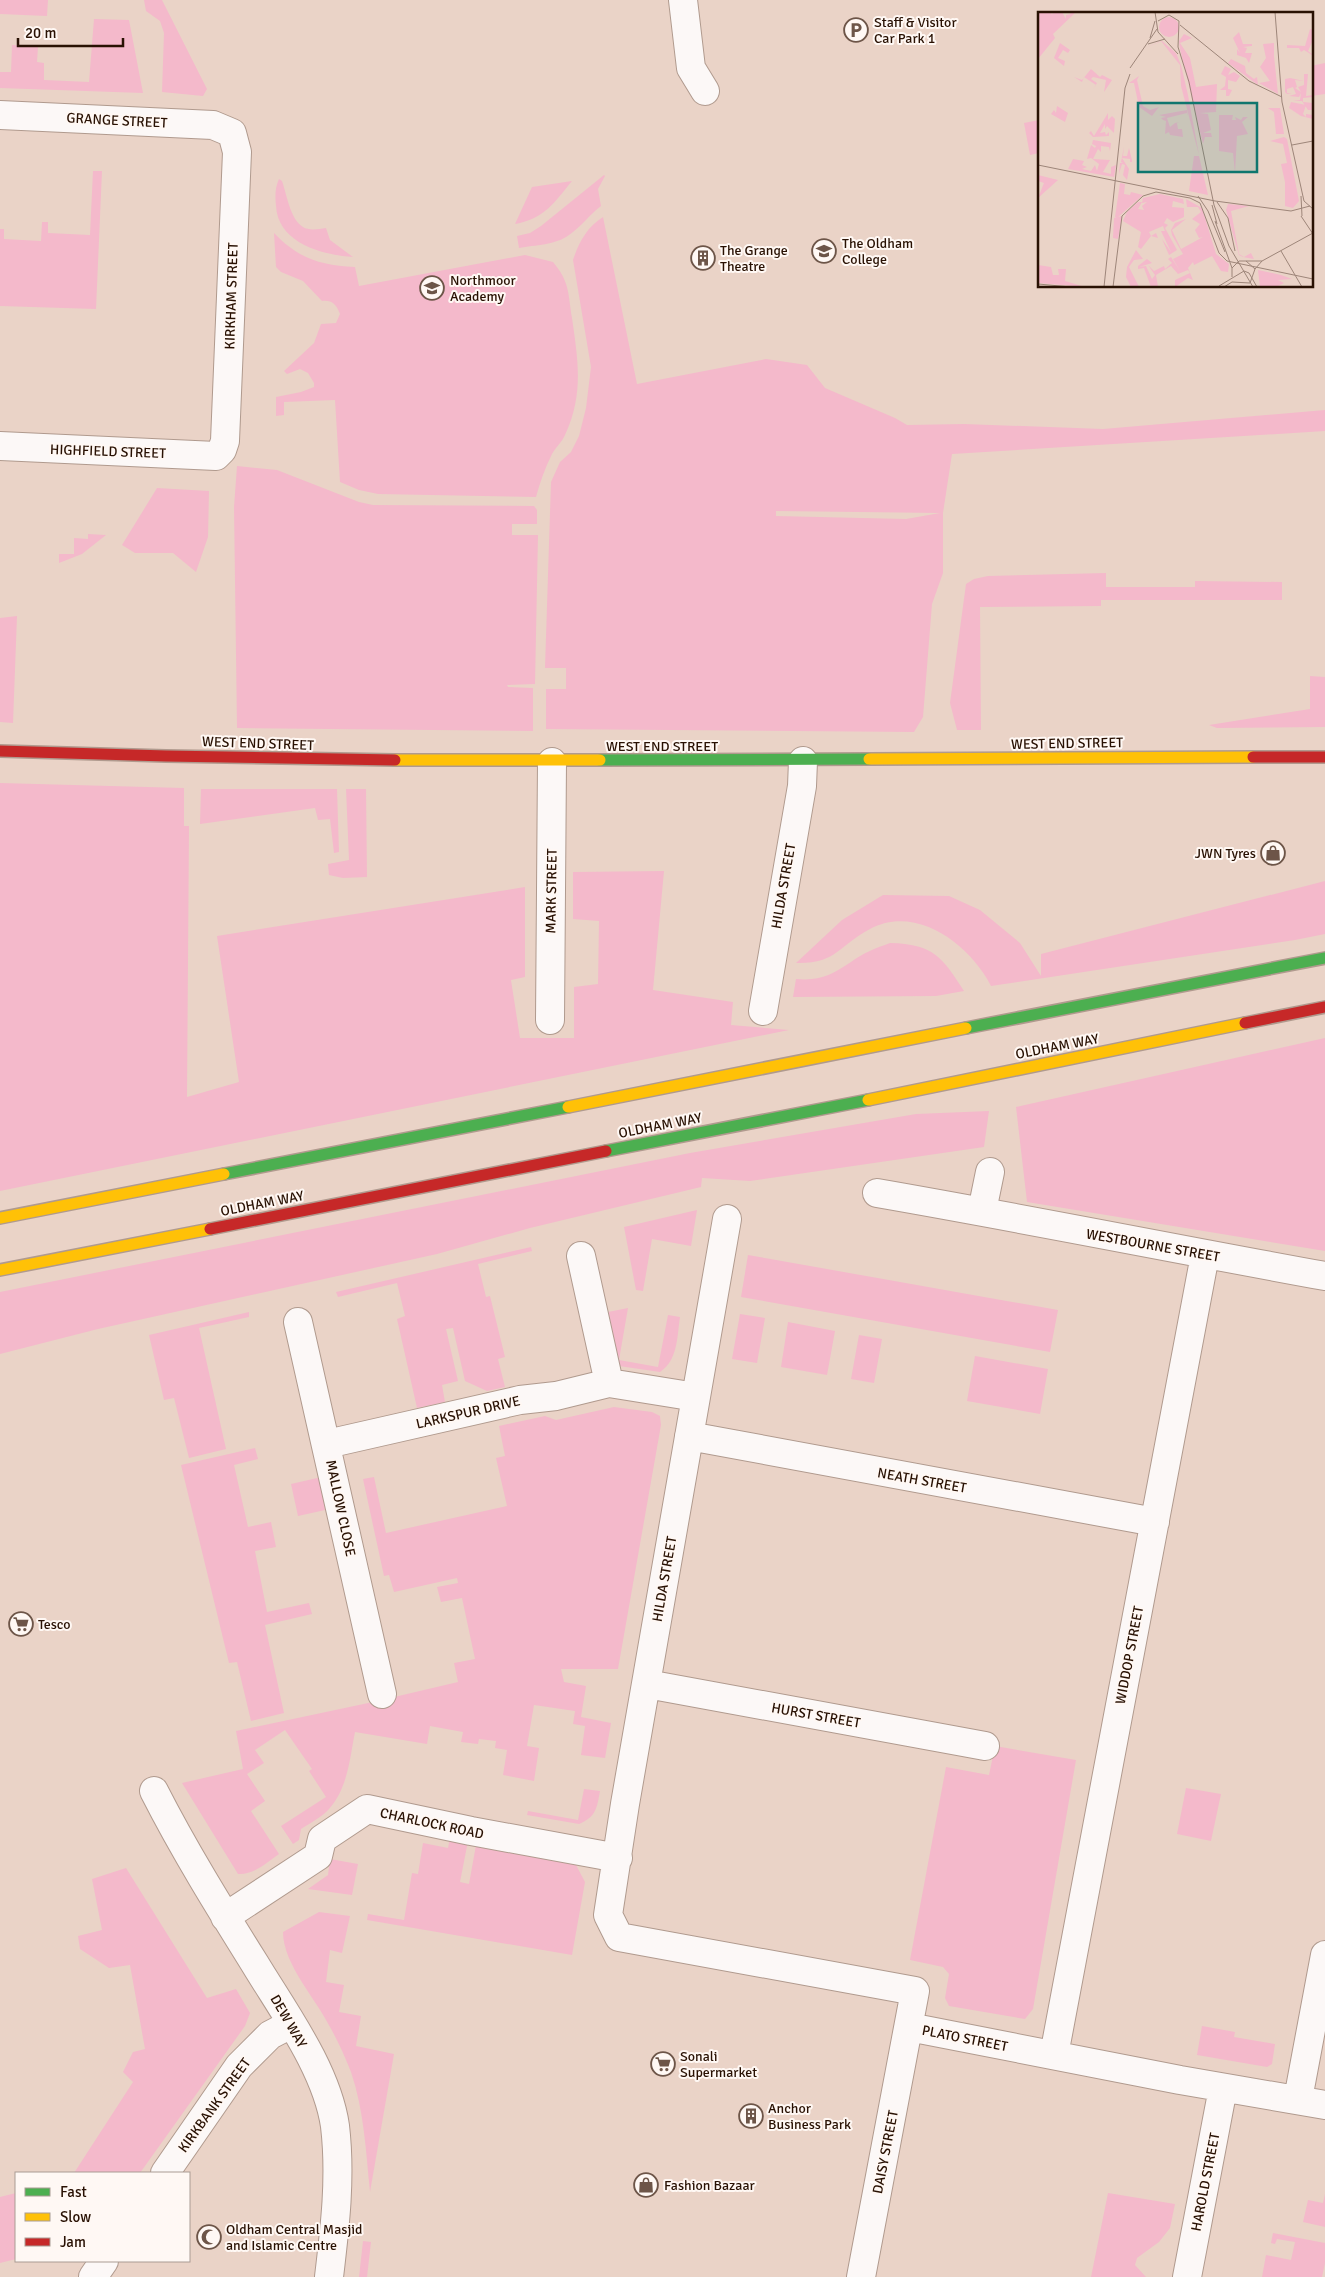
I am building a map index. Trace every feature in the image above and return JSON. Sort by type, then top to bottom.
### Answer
[{"type":"main road","name":"WEST END STREET","points":[[0,751],[342,760],[552,762],[1325,757]]},
{"type":"main road","points":[[0,1218],[1325,958]]},
{"type":"main road","name":"OLDHAM WAY","points":[[0,1270],[866,1100],[1325,1007]]},
{"type":"street","points":[[683,0],[691,68],[705,91]]},
{"type":"street","name":"GRANGE STREET","points":[[0,115],[213,125],[232,133]]},
{"type":"street","name":"KIRKHAM STREET","points":[[216,456],[222,450],[225,441],[236,152],[232,133]]},
{"type":"street","name":"HIGHFIELD STREET","points":[[0,446],[216,456]]},
{"type":"street","name":"HILDA STREET","points":[[763,1011],[802,786],[803,761]]},
{"type":"street","name":"MARK STREET","points":[[550,1020],[552,762]]},
{"type":"street","points":[[982,1211],[990,1172]]},
{"type":"street","name":"WESTBOURNE STREET","points":[[877,1193],[1325,1276]]},
{"type":"street","name":"HILDA STREET","points":[[619,1937],[608,1915],[727,1219]]},
{"type":"street","name":"WIDDOP STREET","points":[[1054,2055],[1205,1255]]},
{"type":"street","points":[[582,1256],[609,1383]]},
{"type":"street","name":"MALLOW CLOSE","points":[[298,1322],[382,1694]]},
{"type":"street","name":"LARKSPUR DRIVE","points":[[327,1444],[520,1400],[556,1396],[609,1383],[696,1398]]},
{"type":"street","name":"NEATH STREET","points":[[689,1436],[1155,1522]]},
{"type":"street","name":"HURST STREET","points":[[647,1684],[985,1746]]},
{"type":"street","name":"DEW WAY","points":[[154,1791],[225,1917],[291,2024],[326,2092],[335,2125],[338,2179],[329,2277]]},
{"type":"street","name":"CHARLOCK ROAD","points":[[225,1917],[318,1856],[322,1839],[367,1809],[471,1831],[618,1858]]},
{"type":"street","name":"PLATO STREET","points":[[619,1937],[915,1991],[909,2027],[1223,2088],[1325,2105]]},
{"type":"street","points":[[1298,2099],[1325,1955]]},
{"type":"street","name":"KIRKBANK STREET","points":[[166,2172],[239,2066],[270,2035],[291,2024]]},
{"type":"street","name":"DAISY STREET","points":[[861,2277],[909,2027]]},
{"type":"street","name":"HAROLD STREET","points":[[1187,2277],[1223,2088]]},
{"type":"street","points":[[93,2277],[103,2262]]},
{"type":"shaded area","points":[[0,0],[48,0],[47,16],[0,14]]},
{"type":"shaded area","points":[[144,0],[162,0],[207,89],[203,96],[162,92],[164,33],[160,21],[146,11]]},
{"type":"shaded area","points":[[94,19],[129,20],[143,93],[0,88],[0,72],[11,72],[12,45],[38,47],[37,62],[44,63],[44,80],[89,82]]},
{"type":"shaded area","points":[[1325,63],[1325,94],[1312,96],[1312,66]]},
{"type":"shaded area","points":[[1038,120],[1038,153],[1030,155],[1024,123]]},
{"type":"shaded area","points":[[93,171],[102,171],[96,309],[0,306],[0,229],[4,229],[4,239],[41,241],[42,222],[48,222],[48,233],[90,235]]},
{"type":"shaded area","points":[[604,175],[598,189],[601,206],[569,235],[558,241],[519,248],[517,236],[530,233],[541,226]]},
{"type":"shaded area","points":[[279,179],[282,181],[292,213],[299,223],[308,229],[326,228],[330,240],[353,257],[316,250],[293,238],[279,219],[276,206],[276,192]]},
{"type":"shaded area","points":[[572,181],[548,209],[534,218],[515,224],[532,187]]},
{"type":"shaded area","points":[[603,217],[637,384],[766,359],[807,365],[825,388],[907,425],[964,424],[1103,429],[1325,410],[1325,431],[952,454],[943,513],[943,573],[932,604],[923,717],[914,732],[546,729],[546,689],[566,689],[566,668],[545,668],[551,482],[560,462],[571,452],[579,436],[586,408],[591,367],[573,260],[584,235]],"holes":[[[776,511],[940,513],[906,519],[776,516]]]},
{"type":"shaded area","points":[[274,233],[301,255],[321,262],[355,267],[359,286],[525,255],[553,262],[563,276],[569,295],[577,363],[577,391],[571,420],[564,438],[549,459],[536,497],[378,494],[359,490],[340,482],[335,400],[284,402],[284,415],[276,416],[276,397],[301,392],[314,387],[314,383],[308,373],[300,369],[287,374],[284,371],[314,343],[321,324],[336,323],[340,314],[333,303],[322,301],[303,281],[281,272],[276,267]]},
{"type":"shaded area","points":[[237,466],[277,470],[359,502],[373,505],[534,506],[537,510],[537,524],[512,524],[512,535],[538,535],[535,684],[507,685],[508,687],[533,688],[533,731],[237,728],[234,507]]},
{"type":"shaded area","points":[[157,488],[209,491],[208,537],[196,572],[173,553],[135,553],[122,545]]},
{"type":"shaded area","points":[[88,534],[106,535],[82,554],[59,563],[59,554],[74,554],[74,538],[88,539]]},
{"type":"shaded area","points":[[1106,573],[1106,587],[1195,587],[1195,581],[1282,582],[1282,600],[1101,600],[1101,606],[980,607],[981,730],[957,730],[950,703],[966,584],[974,579],[988,576]]},
{"type":"shaded area","points":[[17,616],[13,723],[0,722],[0,618]]},
{"type":"shaded area","points":[[1310,676],[1325,677],[1325,727],[1217,728],[1209,725],[1310,709]]},
{"type":"shaded area","points":[[0,783],[184,788],[184,826],[189,826],[187,1097],[239,1082],[217,936],[525,887],[525,977],[511,980],[520,1038],[574,1038],[574,987],[598,984],[599,921],[573,919],[573,872],[664,871],[653,990],[733,1002],[731,1025],[789,1030],[0,1191]]},
{"type":"shaded area","points":[[201,789],[337,789],[339,852],[334,853],[330,819],[318,820],[315,808],[200,824]]},
{"type":"shaded area","points":[[346,789],[366,789],[367,877],[343,878],[329,875],[328,864],[349,860]]},
{"type":"shaded area","points":[[1325,881],[1325,934],[1295,940],[991,986],[970,956],[956,943],[923,925],[906,922],[888,923],[870,929],[829,957],[810,962],[796,963],[842,920],[883,895],[949,896],[980,910],[1020,943],[1041,976],[1041,954]]},
{"type":"shaded area","points":[[890,943],[917,946],[935,955],[943,961],[964,991],[936,996],[793,997],[796,979],[812,979],[825,976],[865,953]]},
{"type":"shaded area","points":[[1325,1038],[1325,1251],[1027,1202],[1016,1107]]},
{"type":"shaded area","points":[[989,1111],[984,1147],[750,1181],[702,1178],[701,1187],[530,1228],[437,1254],[98,1329],[0,1354],[0,1292],[690,1153],[916,1114]]},
{"type":"shaded area","points":[[697,1210],[691,1246],[652,1239],[643,1291],[636,1290],[624,1227]]},
{"type":"shaded area","points":[[531,1247],[532,1251],[478,1264],[486,1297],[490,1296],[505,1357],[498,1359],[505,1387],[487,1391],[465,1381],[453,1328],[446,1329],[458,1381],[442,1385],[445,1402],[417,1408],[397,1319],[405,1316],[397,1283],[338,1297],[336,1292]]},
{"type":"shaded area","points":[[748,1255],[1058,1310],[1050,1352],[741,1297]]},
{"type":"shaded area","points":[[628,1308],[619,1360],[658,1367],[668,1315],[680,1317],[676,1348],[666,1367],[660,1372],[619,1366],[608,1312]]},
{"type":"shaded area","points":[[249,1312],[249,1317],[199,1328],[226,1449],[189,1458],[174,1398],[164,1400],[149,1335]]},
{"type":"shaded area","points":[[740,1314],[765,1318],[757,1363],[732,1359]]},
{"type":"shaded area","points":[[788,1322],[835,1331],[827,1375],[781,1367]]},
{"type":"shaded area","points":[[859,1335],[882,1339],[874,1383],[851,1379]]},
{"type":"shaded area","points":[[975,1356],[1048,1369],[1040,1414],[967,1401]]},
{"type":"shaded area","points":[[614,1407],[652,1412],[660,1416],[661,1425],[618,1669],[561,1669],[564,1682],[586,1686],[581,1717],[611,1723],[605,1758],[581,1755],[585,1726],[573,1724],[575,1711],[534,1705],[527,1746],[539,1748],[534,1781],[503,1775],[507,1750],[495,1748],[496,1741],[479,1739],[478,1744],[461,1742],[463,1732],[430,1726],[427,1744],[355,1732],[347,1772],[340,1792],[323,1815],[301,1829],[299,1840],[293,1844],[281,1826],[326,1797],[309,1771],[312,1769],[285,1730],[255,1750],[264,1763],[247,1774],[265,1801],[251,1811],[279,1854],[265,1865],[249,1873],[238,1874],[182,1783],[243,1769],[236,1731],[458,1682],[454,1663],[475,1659],[462,1598],[441,1602],[437,1587],[458,1583],[457,1578],[394,1592],[389,1575],[384,1576],[363,1479],[374,1477],[386,1533],[507,1506],[496,1458],[505,1456],[499,1426],[545,1416],[556,1420]]},
{"type":"shaded area","points":[[255,1448],[258,1459],[234,1465],[248,1527],[271,1522],[276,1547],[255,1551],[267,1612],[309,1603],[312,1614],[265,1625],[284,1713],[251,1721],[237,1662],[229,1663],[181,1465]]},
{"type":"shaded area","points":[[326,1476],[330,1496],[324,1502],[325,1510],[298,1516],[291,1484]]},
{"type":"shaded area","points":[[995,1746],[1076,1760],[1033,2009],[1025,2019],[949,2006],[945,1998],[949,1974],[943,1967],[910,1960],[946,1767],[989,1775]]},
{"type":"shaded area","points":[[1186,1788],[1221,1794],[1211,1841],[1177,1834]]},
{"type":"shaded area","points":[[584,1789],[600,1791],[595,1811],[589,1818],[579,1824],[527,1815],[528,1811],[578,1820]]},
{"type":"shaded area","points":[[450,1838],[468,1841],[460,1882],[469,1884],[476,1845],[576,1865],[585,1882],[572,1955],[367,1920],[368,1914],[404,1920],[412,1873],[418,1874],[423,1843],[448,1848]]},
{"type":"shaded area","points":[[330,1859],[358,1864],[352,1895],[308,1889],[328,1875]]},
{"type":"shaded area","points":[[126,1868],[207,1998],[236,1989],[250,2013],[245,2026],[141,2172],[75,2172],[133,2082],[123,2072],[133,2052],[145,2049],[130,1965],[109,1968],[80,1949],[78,1936],[102,1930],[92,1879]]},
{"type":"shaded area","points":[[319,1912],[350,1916],[342,1953],[330,1950],[326,1982],[344,1985],[339,2012],[361,2016],[356,2046],[394,2054],[370,2192],[362,2116],[351,2072],[333,2032],[294,1969],[284,1944],[283,1932]]},
{"type":"shaded area","points":[[1202,2026],[1235,2032],[1234,2037],[1275,2044],[1272,2064],[1267,2067],[1197,2055]]},
{"type":"shaded area","points":[[15,2193],[15,2259],[0,2263],[0,2197]]},
{"type":"shaded area","points":[[1108,2193],[1175,2204],[1170,2228],[1159,2242],[1137,2258],[1135,2265],[1146,2277],[1091,2277]]},
{"type":"shaded area","points":[[1325,2194],[1325,2227],[1303,2222],[1308,2200],[1323,2203]]},
{"type":"shaded area","points":[[1273,2233],[1325,2243],[1325,2263],[1322,2277],[1262,2277],[1266,2255],[1291,2260],[1295,2242],[1277,2239],[1275,2244],[1271,2243]]},
{"type":"shaded area","points":[[363,2241],[371,2242],[367,2277],[359,2277]]},
{"type":"traffic: fast","points":[[600,760],[869,759]]},
{"type":"traffic: fast","points":[[966,1028],[1325,958]]},
{"type":"traffic: fast","points":[[606,1151],[868,1100]]},
{"type":"traffic: fast","points":[[224,1174],[568,1107]]},
{"type":"traffic: slow","points":[[869,759],[1253,757]]},
{"type":"traffic: slow","points":[[395,760],[600,760]]},
{"type":"traffic: slow","points":[[868,1100],[1245,1023]]},
{"type":"traffic: slow","points":[[568,1107],[966,1028]]},
{"type":"traffic: slow","points":[[0,1218],[224,1174]]},
{"type":"traffic: slow","points":[[0,1270],[210,1229]]},
{"type":"traffic: jam","points":[[0,751],[395,760]]},
{"type":"traffic: jam","points":[[1253,757],[1325,757]]},
{"type":"traffic: jam","points":[[1245,1023],[1325,1007]]},
{"type":"traffic: jam","points":[[210,1229],[606,1151]]},
{"type":"place","name":"Staff & Visitor Car Park 1","points":[[856,30]]},
{"type":"place","name":"The Oldham College","points":[[824,251]]},
{"type":"place","name":"The Grange Theatre","points":[[703,258]]},
{"type":"place","name":"Northmoor Academy","points":[[432,288]]},
{"type":"place","name":"JWN Tyres","points":[[1273,853]]},
{"type":"place","name":"Tesco","points":[[21,1624]]},
{"type":"place","name":"Sonali Supermarket","points":[[663,2064]]},
{"type":"place","name":"Anchor Business Park","points":[[751,2116]]},
{"type":"place","name":"Fashion Bazaar","points":[[646,2185]]},
{"type":"place","name":"Oldham Central Masjid and Islamic Centre","points":[[209,2237]]}]
